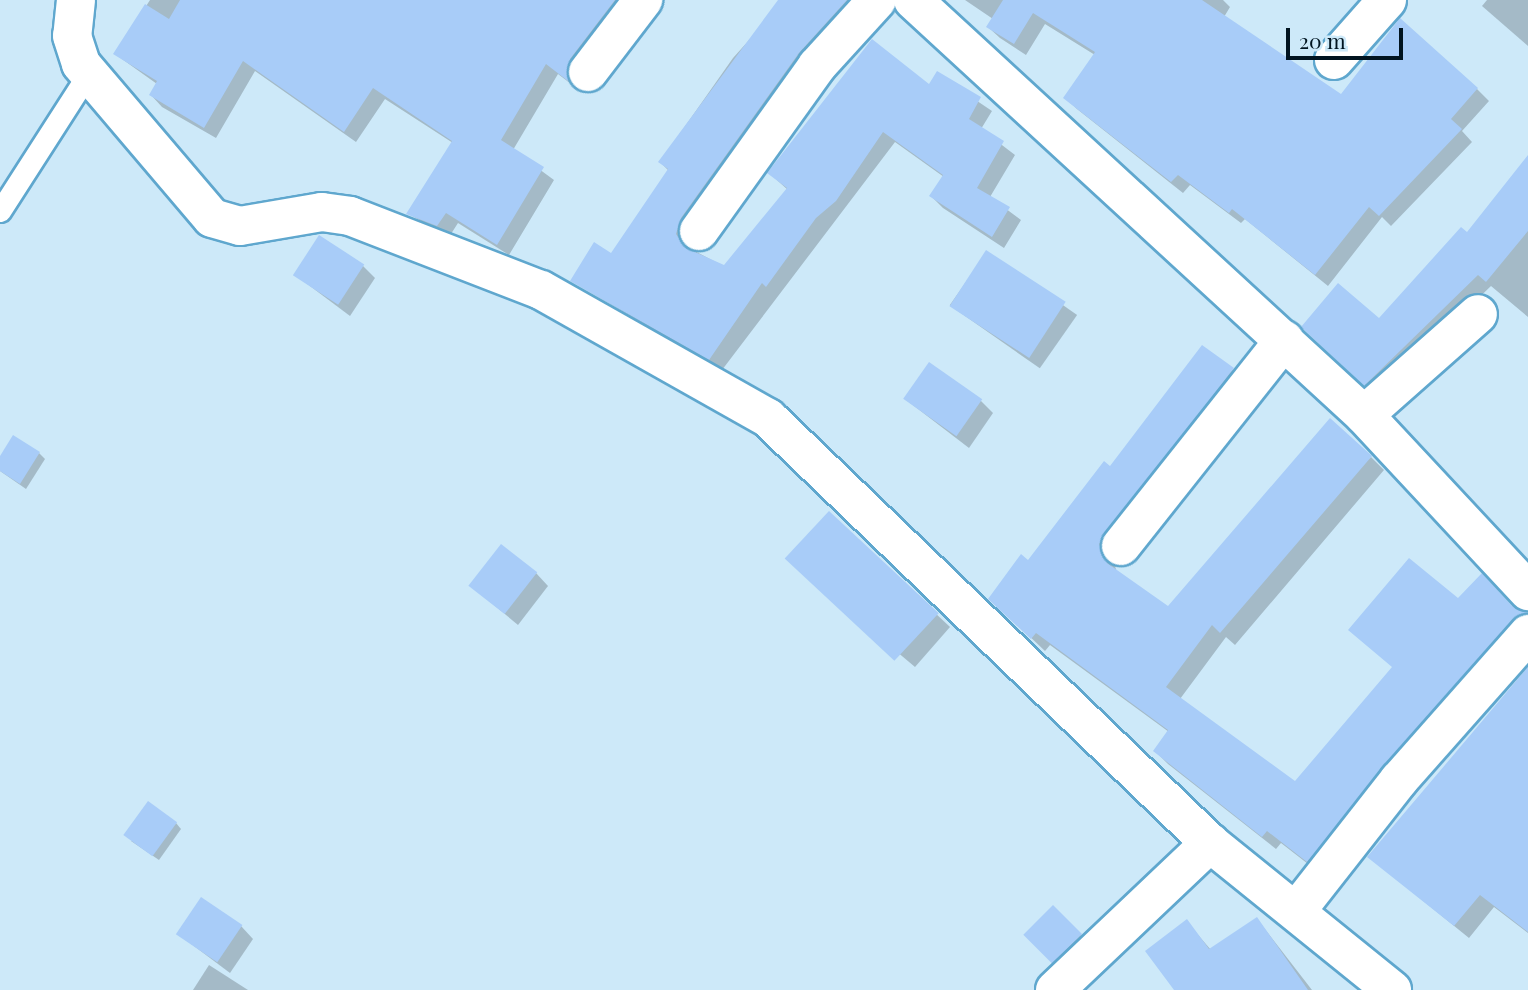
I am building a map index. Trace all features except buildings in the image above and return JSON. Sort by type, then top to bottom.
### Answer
[{"type":"street","points":[[76,0],[72,36],[88,74],[201,207],[224,225],[322,212],[350,216],[541,290],[768,418],[1210,843],[1297,909],[1392,990]]},
{"type":"street","points":[[588,72],[643,0]]},
{"type":"street","points":[[699,231],[817,66],[877,0]]},
{"type":"street","points":[[913,0],[1364,415],[1521,572]]},
{"type":"street","points":[[1334,60],[1387,0]]},
{"type":"street","points":[[1364,415],[1478,314]]},
{"type":"street","points":[[1121,546],[1284,340]]},
{"type":"street","points":[[1297,909],[1528,634]]},
{"type":"street","points":[[1055,990],[1210,843]]},
{"type":"lane","points":[[0,211],[88,74]]}]
